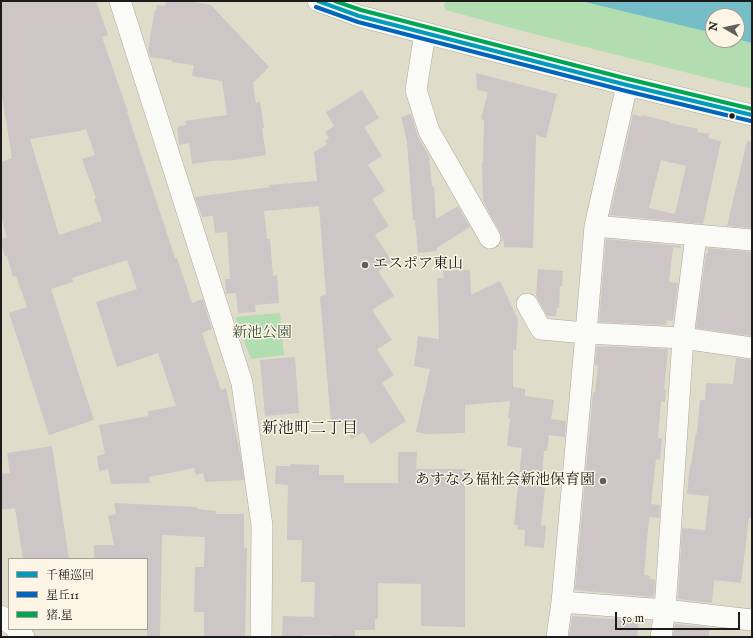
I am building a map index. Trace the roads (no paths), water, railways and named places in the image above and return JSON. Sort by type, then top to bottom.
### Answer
[{"type":"street","points":[[120,1],[242,383],[262,526],[261,637]]},
{"type":"street","points":[[318,1],[360,16],[627,85],[752,115]]},
{"type":"street","points":[[425,33],[416,90],[426,124],[490,238]]},
{"type":"street","points":[[557,637],[562,602],[595,226],[627,85]]},
{"type":"street","points":[[595,226],[752,240]]},
{"type":"street","points":[[661,637],[665,610],[683,338],[696,236]]},
{"type":"street","points":[[527,304],[541,329],[683,338],[752,348]]},
{"type":"street","points":[[562,602],[665,610],[752,620]]},
{"type":"water","points":[[581,1],[752,1],[752,43],[745,41],[745,8],[705,8],[705,31]]},
{"type":"place","name":"エスポア東山","points":[[365,265]]},
{"type":"place","name":"あすなろ福祉会新池保育園","points":[[603,481]]},
{"type":"district","name":"新池町二丁目","points":[[310,430]]},
{"type":"park label","name":"新池公園","points":[[262,334]]}]
